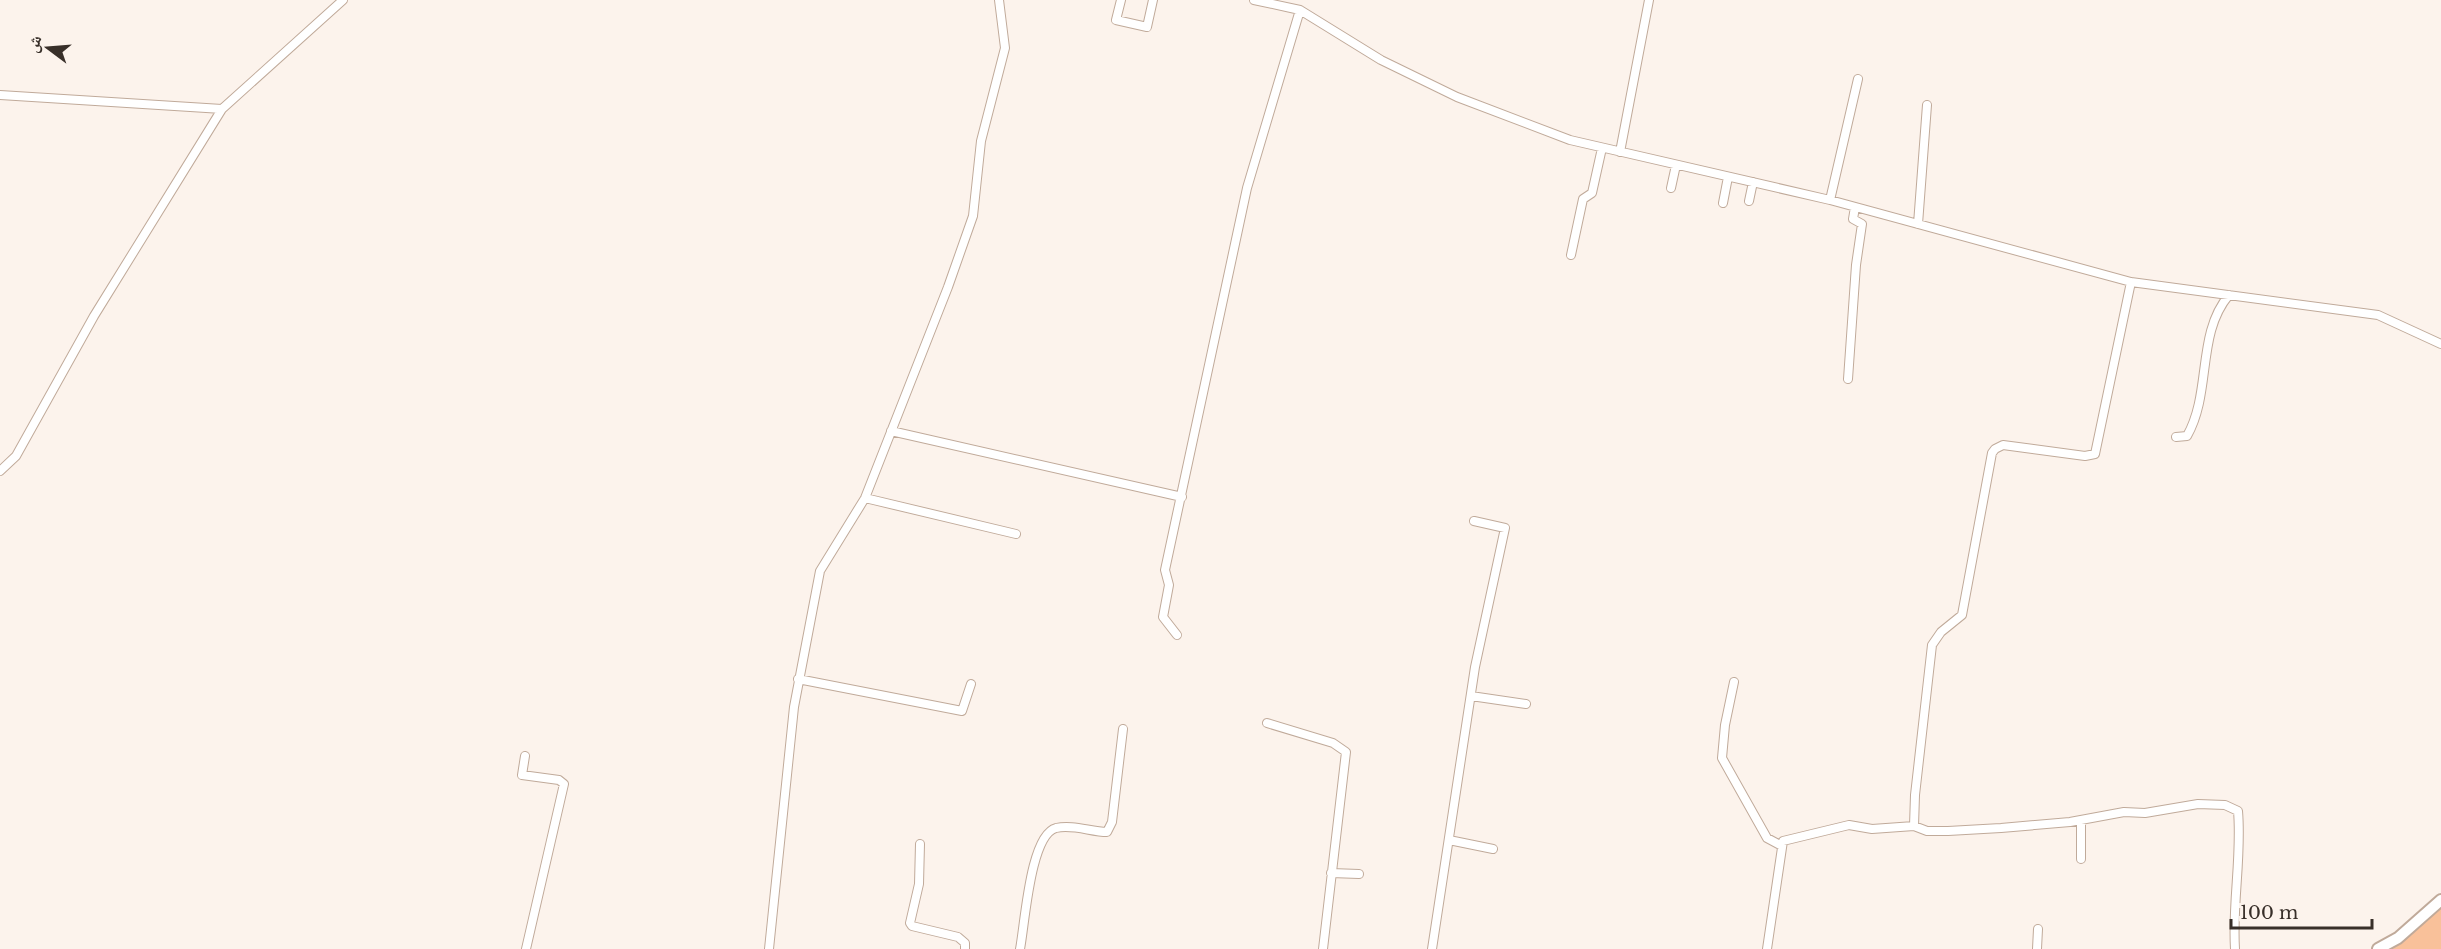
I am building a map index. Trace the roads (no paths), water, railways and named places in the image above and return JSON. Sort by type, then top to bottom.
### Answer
[{"type":"main road","points":[[2378,949],[2398,938],[2441,900]]},
{"type":"street","points":[[0,471],[16,456],[94,316],[222,109],[343,0]]},
{"type":"street","points":[[769,949],[798,680],[820,571],[865,498],[948,287],[973,216],[981,141],[1005,48],[999,0]]},
{"type":"street","points":[[1121,0],[1116,20],[1147,27],[1153,0]]},
{"type":"street","points":[[1254,0],[1300,10],[1381,60],[1457,96],[1570,140],[1830,200],[2131,282],[2378,315],[2441,344]]},
{"type":"street","points":[[1620,152],[1649,0]]},
{"type":"street","points":[[1177,635],[1163,617],[1169,585],[1165,570],[1247,188],[1300,10]]},
{"type":"street","points":[[1830,200],[1858,79]]},
{"type":"street","points":[[0,95],[222,109]]},
{"type":"street","points":[[1918,224],[1928,105]]},
{"type":"street","points":[[1571,255],[1583,200],[1592,193],[1602,148]]},
{"type":"street","points":[[1671,188],[1676,165]]},
{"type":"street","points":[[1723,203],[1728,177]]},
{"type":"street","points":[[1749,201],[1753,183]]},
{"type":"street","points":[[1848,379],[1862,224],[1853,219],[1855,207]]},
{"type":"street","points":[[1914,826],[1915,795],[1932,645],[1941,632],[1962,615],[1992,453],[2003,445],[2085,456],[2095,454],[2131,282]]},
{"type":"street","points":[[2176,437],[2187,436],[2196,421],[2208,356],[2210,325],[2219,307],[2229,295]]},
{"type":"street","points":[[891,431],[1182,497]]},
{"type":"street","points":[[865,498],[1016,534]]},
{"type":"street","points":[[1432,949],[1471,696],[1505,528],[1474,521]]},
{"type":"street","points":[[798,680],[962,711],[971,684]]},
{"type":"street","points":[[1734,682],[1725,725],[1722,758],[1767,838],[1782,846]]},
{"type":"street","points":[[1471,696],[1526,704]]},
{"type":"street","points":[[1267,723],[1333,743],[1346,753],[1323,949]]},
{"type":"street","points":[[1020,949],[1035,857],[1044,836],[1054,828],[1071,826],[1107,832],[1112,822],[1123,729]]},
{"type":"street","points":[[525,756],[522,775],[559,780],[564,784],[526,949]]},
{"type":"street","points":[[1767,949],[1783,841],[1791,837],[1849,825],[1872,829],[1914,826],[1927,831],[1948,831],[2081,820],[2198,804],[2225,805],[2238,811],[2240,836],[2234,929],[2235,949]]},
{"type":"street","points":[[2081,820],[2081,859]]},
{"type":"street","points":[[1449,840],[1493,849]]},
{"type":"street","points":[[920,844],[919,884],[910,923],[912,926],[958,937],[966,943],[965,949]]},
{"type":"street","points":[[1331,873],[1359,874]]},
{"type":"street","points":[[2037,949],[2038,929]]}]
